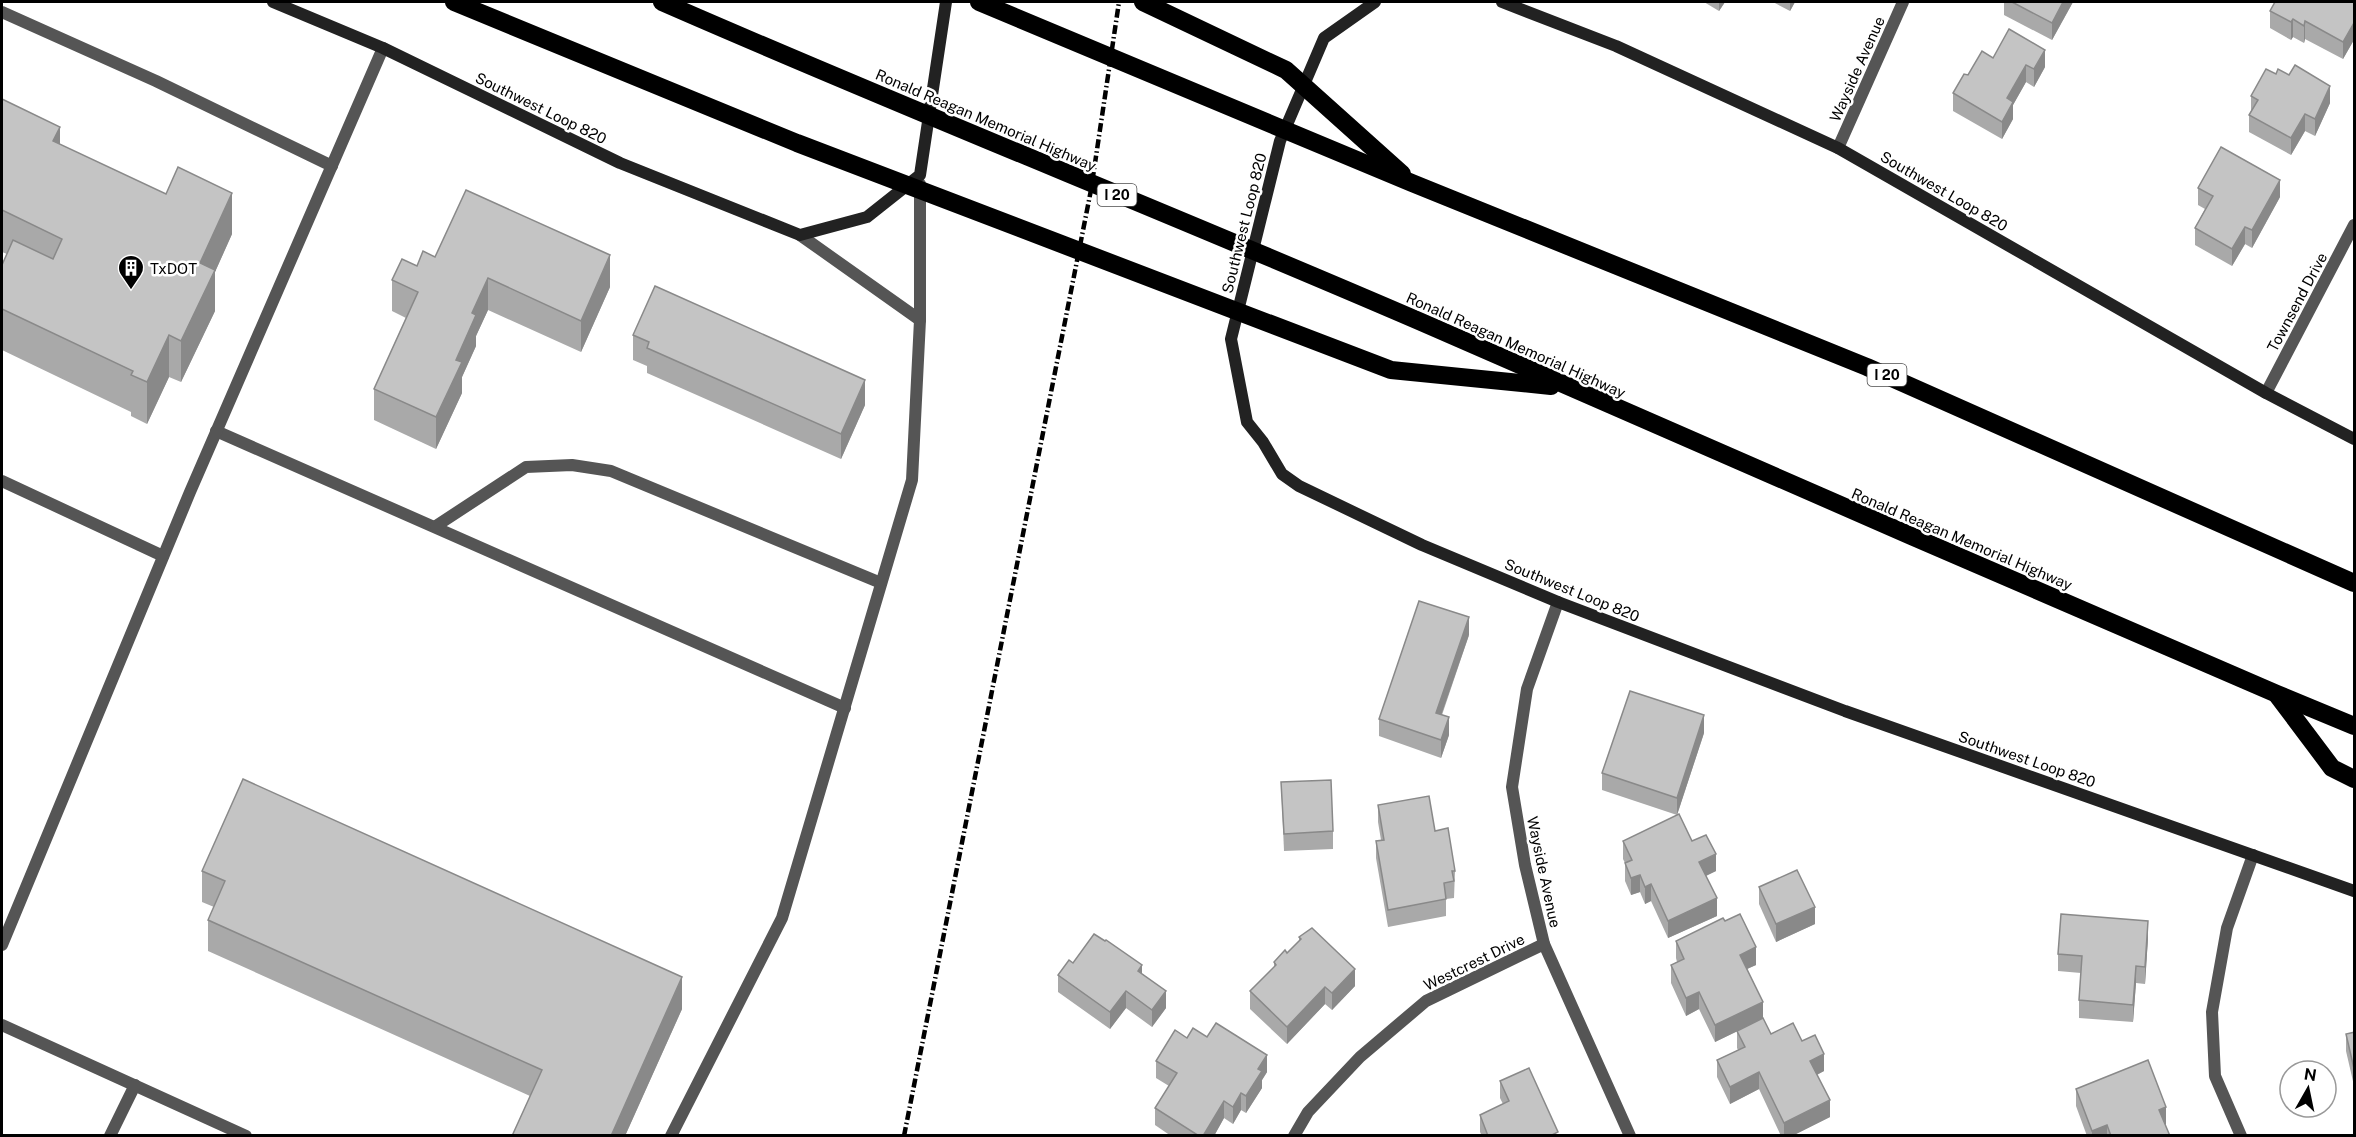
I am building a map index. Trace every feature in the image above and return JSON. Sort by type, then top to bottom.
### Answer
[{"type":"highway","points":[[454,2],[797,143],[1391,370],[1566,387]]},
{"type":"highway","name":"Ronald Reagan Memorial Highway","points":[[662,2],[1434,328],[2355,726]]},
{"type":"highway","name":"I 20","points":[[979,2],[1412,183],[1867,366],[2355,583]]},
{"type":"highway","points":[[1143,2],[1286,70],[1412,183]]},
{"type":"highway","points":[[2277,694],[2332,768],[2355,779]]},
{"type":"main road","name":"Southwest Loop 820","points":[[273,2],[383,48],[620,163],[800,235]]},
{"type":"main road","points":[[800,235],[867,217],[920,175],[946,2]]},
{"type":"main road","name":"Southwest Loop 820","points":[[1375,2],[1324,38],[1280,141],[1231,339],[1247,422],[1263,442],[1282,474],[1299,486],[1422,545],[1558,602],[1845,711],[2355,891]]},
{"type":"main road","name":"Southwest Loop 820","points":[[1502,2],[1616,46],[1838,148],[2266,393],[2355,439]]},
{"type":"street","name":"Wayside Avenue","points":[[1838,148],[1903,2]]},
{"type":"street","points":[[2,12],[156,81],[332,166]]},
{"type":"street","points":[[2,945],[216,430],[383,48]]},
{"type":"street","points":[[671,1136],[782,918],[912,480],[920,320],[920,175]]},
{"type":"street","name":"Townsend Drive","points":[[2266,393],[2355,225]]},
{"type":"street","name":"Southwest Loop 820","points":[[800,235],[920,320]]},
{"type":"street","points":[[216,430],[845,708]]},
{"type":"street","points":[[435,526],[525,467],[572,465],[611,471],[881,583]]},
{"type":"street","points":[[2,481],[163,556]]},
{"type":"street","name":"Wayside Avenue","points":[[1558,602],[1527,689],[1512,787],[1525,866],[1544,944],[1630,1136]]},
{"type":"street","points":[[2241,1136],[2215,1076],[2212,1012],[2227,928],[2253,855]]},
{"type":"street","name":"Westcrest Drive","points":[[1294,1136],[1308,1112],[1360,1057],[1426,1001],[1544,944]]},
{"type":"street","points":[[2,1025],[246,1136]]},
{"type":"street","points":[[110,1136],[135,1085]]},
{"type":"building","points":[[2012,2],[2063,2],[2052,23]]},
{"type":"building","points":[[2275,2],[2355,2],[2355,21],[2343,42],[2305,21],[2304,26],[2293,19],[2291,22],[2270,11]]},
{"type":"building","points":[[2009,29],[2045,50],[2034,69],[2026,65],[2007,98],[2013,102],[2002,122],[1953,93],[1964,74],[1968,75],[1982,51],[1993,58]]},
{"type":"building","points":[[2295,65],[2330,86],[2315,119],[2305,114],[2291,138],[2249,115],[2258,100],[2251,96],[2266,69],[2276,74],[2278,69],[2289,75]]},
{"type":"building","name":"TxDOT","points":[[2,99],[60,127],[53,141],[166,194],[178,167],[232,193],[200,263],[215,270],[181,341],[169,335],[147,382],[131,375],[133,371],[2,309],[2,265],[13,240],[53,259],[62,239],[2,210]]},
{"type":"building","points":[[2221,147],[2280,180],[2252,230],[2245,227],[2232,249],[2195,228],[2213,196],[2198,188]]},
{"type":"building","points":[[466,190],[610,255],[581,321],[488,278],[472,313],[476,315],[456,360],[462,362],[436,417],[374,389],[418,292],[392,280],[402,259],[417,266],[423,251],[435,257]]},
{"type":"building","points":[[655,286],[865,380],[841,434],[647,348],[649,342],[633,335]]},
{"type":"building","points":[[1419,601],[1469,617],[1436,713],[1449,717],[1441,740],[1379,719]]},
{"type":"building","points":[[1630,691],[1704,715],[1677,798],[1602,773]]},
{"type":"building","points":[[243,779],[682,977],[611,1136],[512,1136],[542,1070],[208,920],[225,881],[202,871]]},
{"type":"building","points":[[1331,780],[1333,831],[1284,834],[1281,782]]},
{"type":"building","points":[[1429,796],[1435,831],[1448,828],[1455,871],[1452,871],[1454,881],[1444,883],[1446,899],[1388,910],[1376,841],[1384,840],[1378,805]]},
{"type":"building","points":[[1679,814],[1692,841],[1706,835],[1716,854],[1699,862],[1717,898],[1668,921],[1651,884],[1645,887],[1640,875],[1631,878],[1625,863],[1632,860],[1623,841]]},
{"type":"building","points":[[1797,870],[1815,907],[1776,924],[1759,887]]},
{"type":"building","points":[[1740,914],[1756,947],[1740,955],[1763,1002],[1715,1025],[1699,992],[1686,998],[1671,965],[1684,959],[1676,941],[1723,918],[1725,921]]},
{"type":"building","points":[[2061,914],[2148,921],[2145,967],[2136,966],[2133,1005],[2079,1000],[2082,956],[2058,954]]},
{"type":"building","points":[[1312,928],[1355,969],[1332,993],[1325,987],[1287,1027],[1250,991],[1276,965],[1274,962],[1285,950],[1287,953],[1301,939],[1299,937]]},
{"type":"building","points":[[1094,934],[1142,965],[1138,971],[1166,991],[1152,1010],[1126,991],[1110,1012],[1058,975],[1069,960],[1073,963]]},
{"type":"building","points":[[1763,1018],[1771,1034],[1793,1023],[1802,1041],[1815,1035],[1824,1054],[1810,1061],[1830,1100],[1784,1123],[1759,1072],[1730,1087],[1717,1060],[1745,1047],[1737,1031]]},
{"type":"building","points":[[1216,1023],[1267,1055],[1258,1069],[1262,1071],[1246,1096],[1241,1093],[1233,1107],[1224,1101],[1203,1136],[1199,1136],[1155,1108],[1177,1073],[1156,1061],[1175,1030],[1187,1038],[1193,1028],[1207,1037]]},
{"type":"building","points":[[2355,1032],[2355,1073],[2346,1034]]},
{"type":"building","points":[[2148,1060],[2166,1107],[2159,1110],[2170,1136],[2111,1136],[2107,1125],[2092,1131],[2076,1089]]},
{"type":"building","points":[[1529,1068],[1558,1132],[1550,1136],[1488,1136],[1480,1115],[1509,1101],[1500,1081]]},
{"type":"railway","points":[[904,1136],[1091,190],[1119,2]]},
{"type":"place","name":"TxDOT","points":[[131,291]]}]
